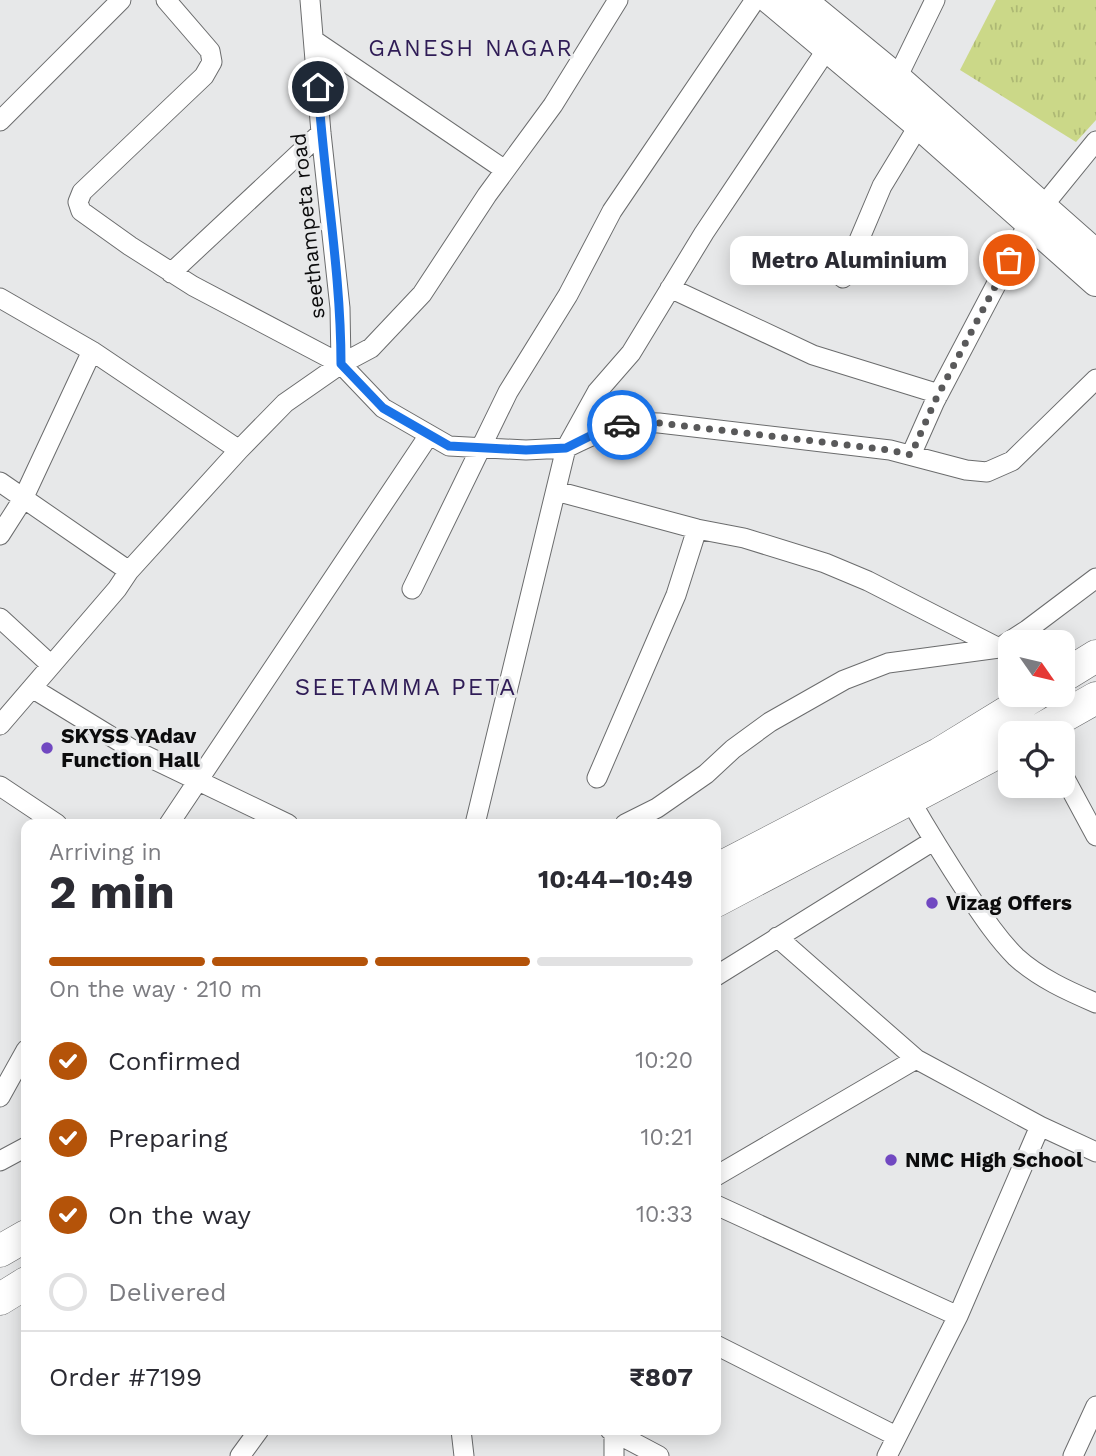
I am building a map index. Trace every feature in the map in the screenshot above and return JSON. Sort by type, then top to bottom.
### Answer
[{"type":"main road","points":[[770,0],[919,125],[1036,214],[1096,254]]},
{"type":"main road","points":[[802,0],[897,78],[1036,214],[1096,282]]},
{"type":"main road","points":[[1075,669],[1096,656]]},
{"type":"main road","points":[[1057,721],[1096,698]]},
{"type":"main road","points":[[721,867],[939,754],[1015,707]]},
{"type":"main road","points":[[721,898],[998,752]]},
{"type":"main road","points":[[0,1251],[21,1239]]},
{"type":"main road","points":[[0,1299],[21,1286]]},
{"type":"street","points":[[0,121],[121,0]]},
{"type":"street","points":[[166,0],[210,51],[212,62],[204,75],[82,192],[78,202],[81,211],[171,273],[341,364],[383,408],[449,446],[566,448],[604,429],[634,422],[673,424],[890,450],[966,470],[987,472],[1012,461],[1096,379]]},
{"type":"street","name":"seethampeta road","points":[[311,0],[321,133],[341,308],[341,364]]},
{"type":"street","points":[[0,725],[117,589],[129,570],[285,403],[341,364],[371,348],[422,294],[553,104],[618,0]]},
{"type":"street","points":[[412,589],[508,392],[568,295],[611,211],[755,0]]},
{"type":"street","points":[[897,78],[935,0]]},
{"type":"street","points":[[315,41],[505,170]]},
{"type":"street","points":[[476,819],[566,448],[597,392],[631,353],[704,233],[827,49]]},
{"type":"street","points":[[843,278],[882,186],[919,125]]},
{"type":"street","points":[[171,273],[321,133]]},
{"type":"street","points":[[911,455],[939,394],[1036,214],[1096,141]]},
{"type":"street","points":[[670,288],[813,355],[939,394]]},
{"type":"street","points":[[0,298],[92,351],[239,450]]},
{"type":"street","points":[[0,535],[23,499],[92,351]]},
{"type":"street","points":[[172,819],[429,435]]},
{"type":"street","points":[[0,482],[129,570]]},
{"type":"street","points":[[556,491],[697,529],[744,538],[825,563],[868,581],[998,647]]},
{"type":"street","points":[[597,778],[676,595],[697,529]]},
{"type":"street","points":[[1027,630],[1096,578]]},
{"type":"street","points":[[0,618],[51,665]]},
{"type":"street","points":[[635,819],[657,808],[706,774],[733,749],[770,722],[844,680],[888,663],[998,648]]},
{"type":"street","points":[[32,688],[130,748],[278,819]]},
{"type":"street","points":[[0,786],[50,819]]},
{"type":"street","points":[[1075,797],[1096,836]]},
{"type":"street","points":[[910,800],[933,841],[996,936],[1017,958],[1041,976],[1096,1003]]},
{"type":"street","points":[[721,973],[933,841]]},
{"type":"street","points":[[776,937],[916,1059],[1040,1126],[1096,1152]]},
{"type":"street","points":[[0,1097],[21,1059]]},
{"type":"street","points":[[721,1173],[916,1059]]},
{"type":"street","points":[[887,1456],[958,1316],[1040,1126]]},
{"type":"street","points":[[0,1161],[21,1150]]},
{"type":"street","points":[[721,1207],[958,1316]]},
{"type":"street","points":[[721,1348],[896,1436]]},
{"type":"street","points":[[1073,1456],[1096,1406]]},
{"type":"street","points":[[240,1456],[255,1435]]},
{"type":"street","points":[[462,1435],[464,1456]]},
{"type":"street","points":[[612,1435],[614,1456]]},
{"type":"street","points":[[620,1435],[659,1456]]},
{"type":"green space","points":[[996,0],[1096,0],[1096,120],[1076,142],[960,70]]},
{"type":"way so far","points":[[622,425],[634,422],[659,423],[890,450],[911,455],[935,401],[1009,260]]},
{"type":"place","name":"Metro Aluminium","points":[[1009,260]]},
{"type":"place","name":"SKYSS YAdav Function Hall","points":[[47,748]]},
{"type":"place","name":"Vizag Offers","points":[[932,903]]},
{"type":"place","name":"NMC High School","points":[[891,1160]]},
{"type":"district","name":"GANESH NAGAR","points":[[471,48]]},
{"type":"district","name":"SEETAMMA PETA","points":[[406,687]]},
{"type":"route","points":[[318,87],[341,308],[341,364],[383,408],[449,446],[526,450],[566,448],[604,429],[622,425]]}]
